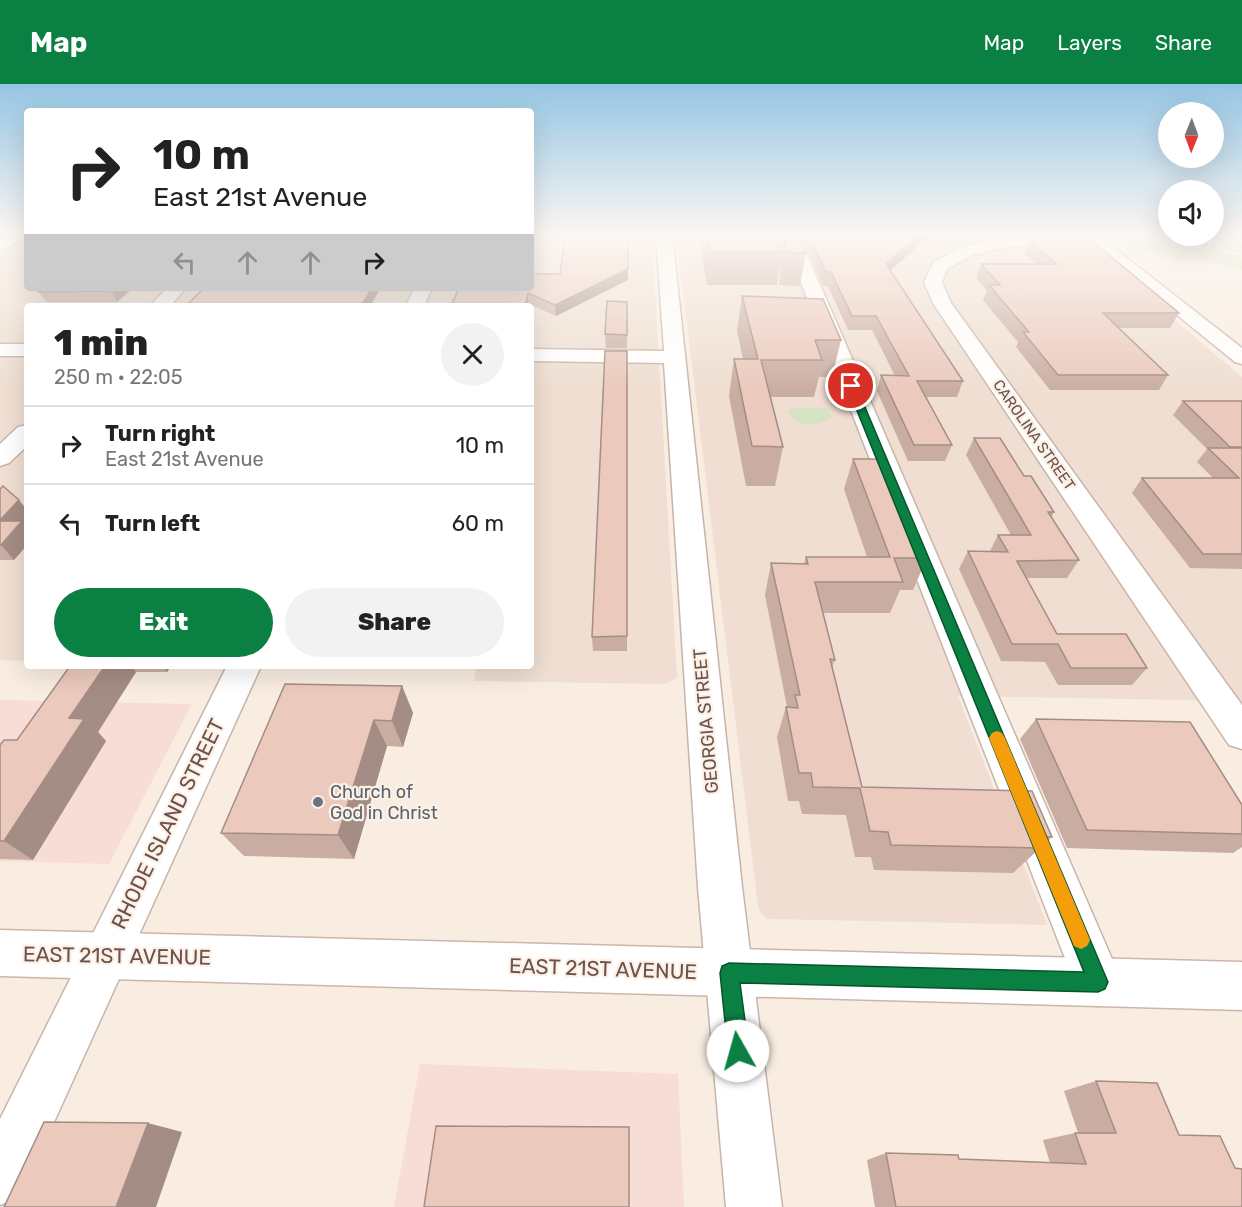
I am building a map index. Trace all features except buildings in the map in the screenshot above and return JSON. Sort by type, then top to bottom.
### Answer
[{"type":"street","name":"GEORGIA STREET","points":[[669,286],[729,973],[754,1207]]},
{"type":"street","points":[[812,286],[1098,982]]},
{"type":"street","name":"CAROLINA STREET","points":[[935,286],[942,303],[1242,734]]},
{"type":"street","points":[[1156,286],[1242,358]]},
{"type":"street","points":[[162,303],[174,291]]},
{"type":"street","points":[[0,350],[24,350]]},
{"type":"street","points":[[534,355],[676,357]]},
{"type":"street","points":[[0,458],[24,435]]},
{"type":"street","name":"RHODE ISLAND STREET","points":[[0,1178],[243,669]]},
{"type":"street","name":"EAST 21ST AVENUE","points":[[0,953],[1242,986]]},
{"type":"shaded area","points":[[0,286],[24,286],[24,291],[534,291],[534,286],[655,286],[677,678],[665,684],[474,681],[476,669],[534,669],[534,303],[24,303],[24,661],[0,660]]},
{"type":"shaded area","points":[[682,286],[1135,286],[1242,377],[1242,701],[958,696],[1047,925],[772,919],[766,918],[758,906]]},
{"type":"shaded area","points":[[0,700],[192,704],[109,864],[0,861]]},
{"type":"shaded area","points":[[420,1064],[678,1074],[684,1207],[394,1207]]},
{"type":"green space","points":[[793,408],[827,408],[832,417],[821,423],[802,424],[791,417],[788,411]]},
{"type":"slow traffic","points":[[997,738],[1081,940]]},
{"type":"place","name":"Church of God in Christ","points":[[318,802]]},
{"type":"route","points":[[738,1051],[729,973],[1098,982],[851,386]]}]
